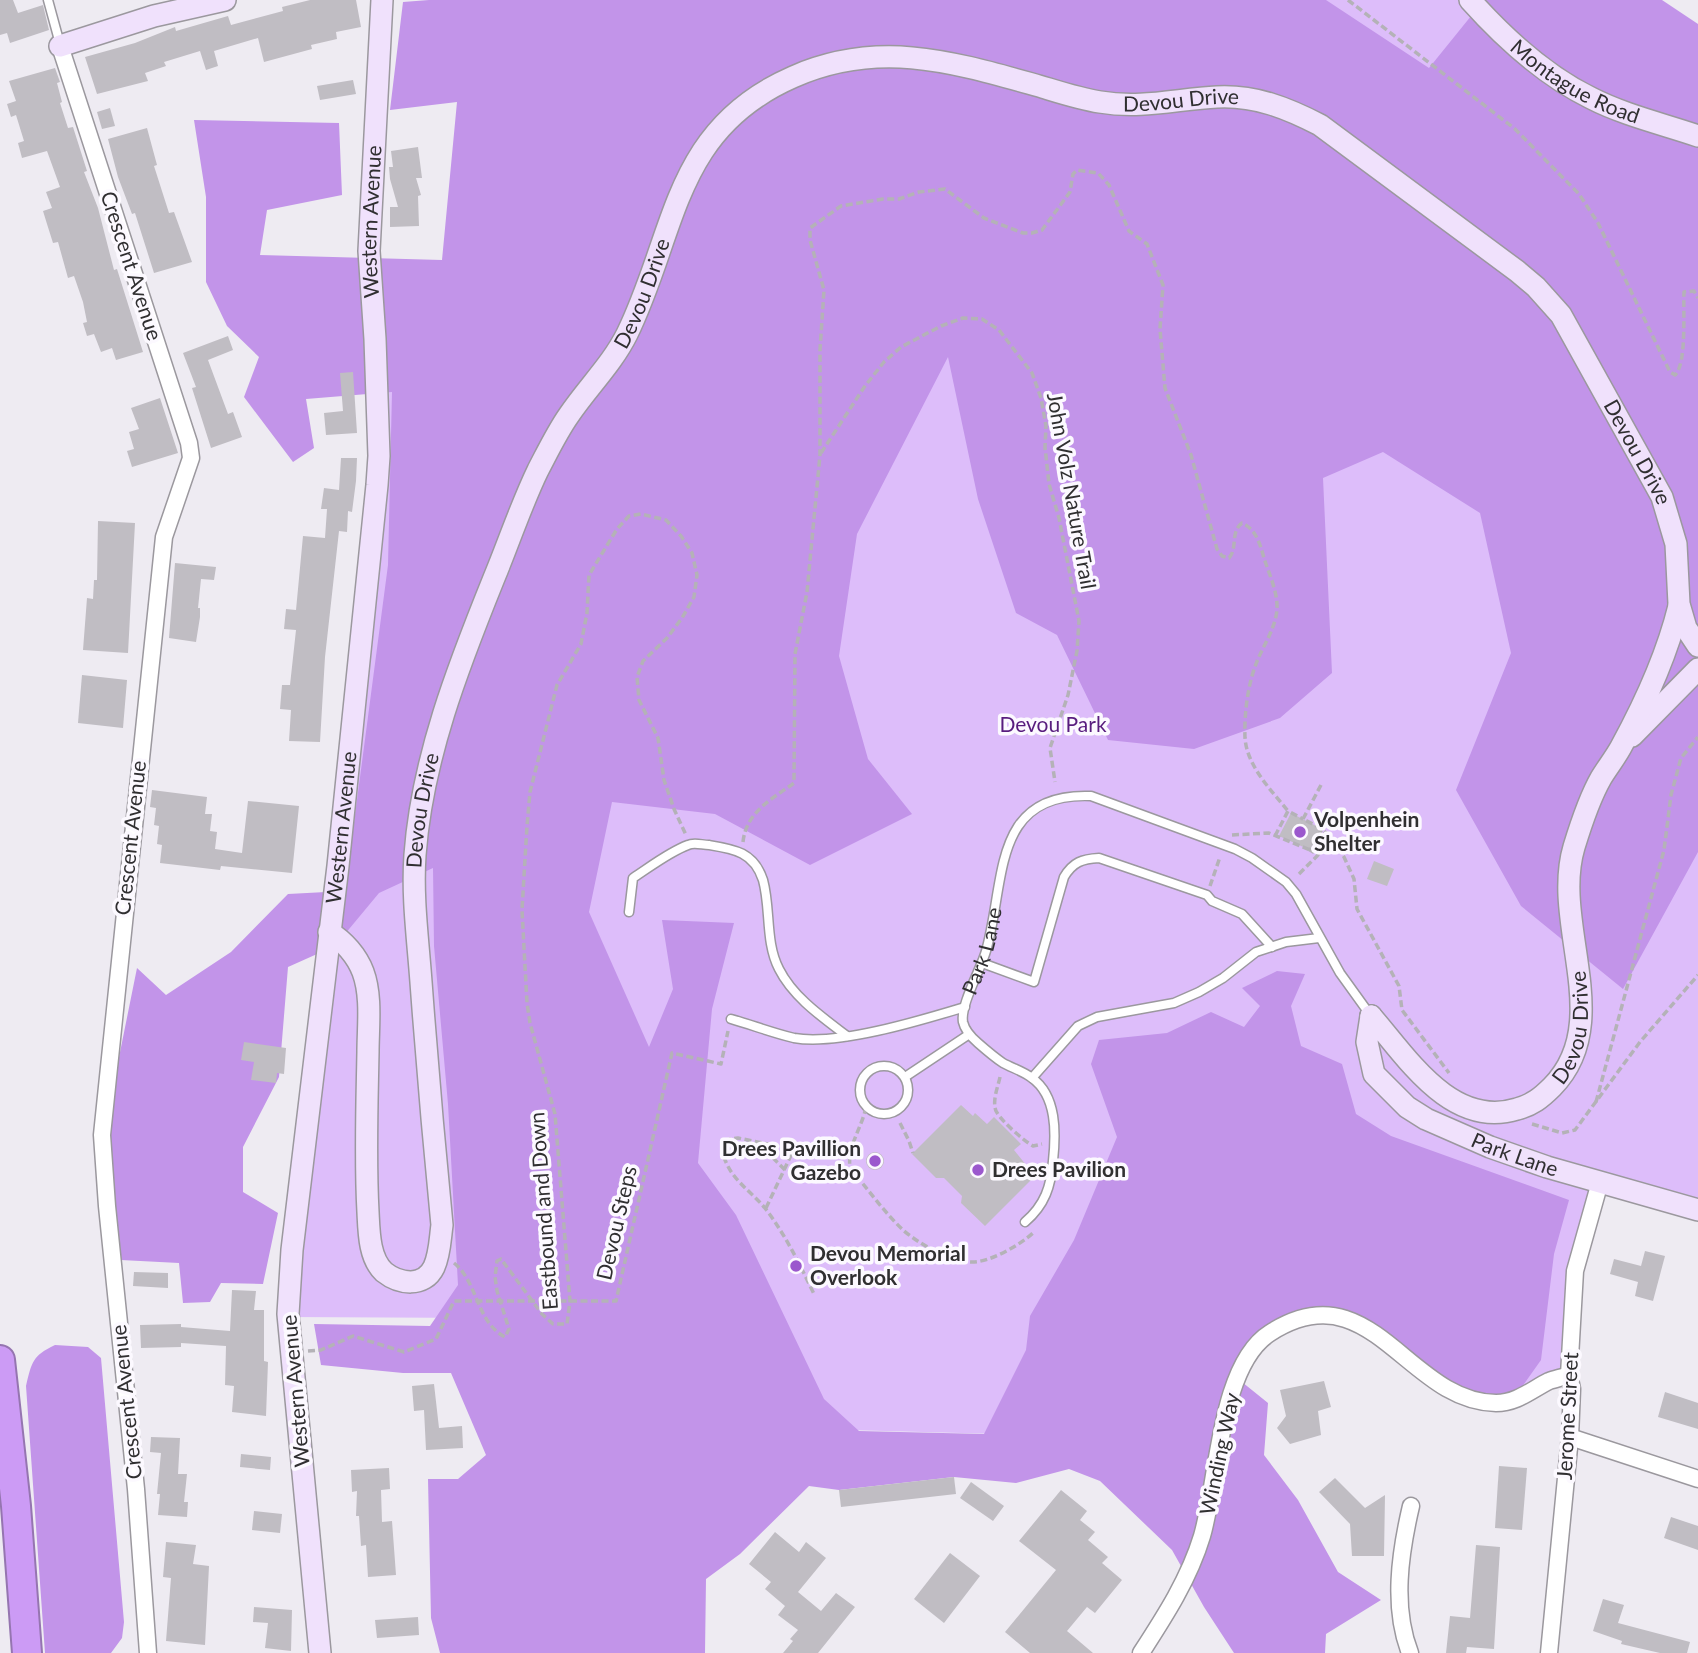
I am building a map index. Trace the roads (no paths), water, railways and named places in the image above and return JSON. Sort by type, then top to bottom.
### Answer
[{"type":"highway","points":[[0,1360],[16,1506],[27,1653]]},
{"type":"street","points":[[60,46],[153,8],[225,0]]},
{"type":"street","name":"Western Avenue","points":[[320,1653],[288,1314],[292,1250],[377,485],[379,456],[375,339],[369,251],[382,0]]},
{"type":"street","name":"Montague Road","points":[[1470,0],[1524,54],[1592,99],[1698,136]]},
{"type":"street","name":"Crescent Avenue","points":[[60,46],[185,430],[191,458],[163,537],[102,1135],[136,1489],[148,1653]]},
{"type":"street","name":"Devou Drive","points":[[329,932],[343,941],[363,971],[366,983],[367,1186],[370,1240],[378,1266],[394,1280],[414,1282],[424,1278],[433,1269],[439,1251],[442,1225],[418,939],[415,858],[420,809],[443,712],[460,662],[536,475],[571,412],[607,367],[625,338],[644,295],[676,201],[691,168],[713,136],[733,116],[792,77],[831,63],[900,55],[955,63],[1104,103],[1141,106],[1219,97],[1256,99],[1287,108],[1320,125],[1517,271],[1536,287],[1561,315],[1662,497],[1676,544],[1679,604],[1686,628],[1698,646]]},
{"type":"street","name":"Devou Drive","points":[[1371,1016],[1435,1087],[1453,1102],[1467,1108],[1494,1114],[1505,1113],[1538,1100],[1558,1081],[1566,1070],[1576,1043],[1581,1006],[1569,898],[1571,860],[1584,818],[1600,781],[1620,747],[1670,641],[1679,604]]},
{"type":"street","name":"Devou Drive","points":[[1620,747],[1698,669]]},
{"type":"street","name":"Park Lane","points":[[1371,1016],[1367,1042],[1374,1074],[1407,1107],[1443,1128],[1490,1147],[1698,1210]]},
{"type":"street","name":"Jerome Street","points":[[1549,1653],[1570,1437],[1572,1389],[1569,1375],[1575,1271],[1600,1182]]},
{"type":"street","name":"Winding Way","points":[[1141,1653],[1185,1581],[1202,1535],[1227,1408],[1237,1378],[1252,1352],[1269,1334],[1291,1322],[1315,1317],[1348,1320],[1371,1330],[1434,1382],[1457,1395],[1496,1403],[1522,1397],[1549,1381],[1569,1375]]},
{"type":"street","points":[[1570,1437],[1698,1479]]},
{"type":"street","points":[[1410,1653],[1400,1620],[1401,1568],[1411,1506]]},
{"type":"lane","points":[[48,0],[60,46]]},
{"type":"lane","name":"Park Lane","points":[[968,1035],[963,1020],[965,1007],[992,930],[1004,860],[1012,835],[1022,818],[1045,802],[1074,795],[1113,802],[1235,849],[1286,882],[1296,894],[1340,973],[1371,1016]]},
{"type":"lane","points":[[629,912],[633,878],[690,843],[734,849],[751,860],[762,878],[771,944],[779,969],[806,1004],[847,1036]]},
{"type":"lane","points":[[982,963],[1034,982],[1064,877],[1071,865],[1084,859],[1099,858],[1207,895],[1212,901],[1242,915],[1272,947]]},
{"type":"lane","points":[[1032,1078],[1078,1026],[1097,1017],[1174,1003],[1223,978],[1256,952],[1286,942],[1319,937]]},
{"type":"lane","points":[[731,1019],[795,1038],[818,1040],[924,1019],[965,1007]]},
{"type":"lane","points":[[905,1077],[968,1035],[1001,1061],[1032,1078],[1046,1092],[1056,1136],[1051,1184],[1040,1208],[1026,1222]]},
{"type":"lane","points":[[876,1066],[892,1067],[905,1077],[908,1084],[907,1100],[896,1112],[880,1114],[866,1107],[860,1092],[863,1076],[869,1070],[876,1066]]},
{"type":"place","name":"Volpenhein Shelter","points":[[1300,832]]},
{"type":"place","name":"Drees Pavillion Gazebo","points":[[875,1161]]},
{"type":"place","name":"Drees Pavilion","points":[[978,1170]]},
{"type":"place","name":"Devou Memorial Overlook","points":[[796,1266]]},
{"type":"park label","name":"Devou Park","points":[[1053,725]]}]
